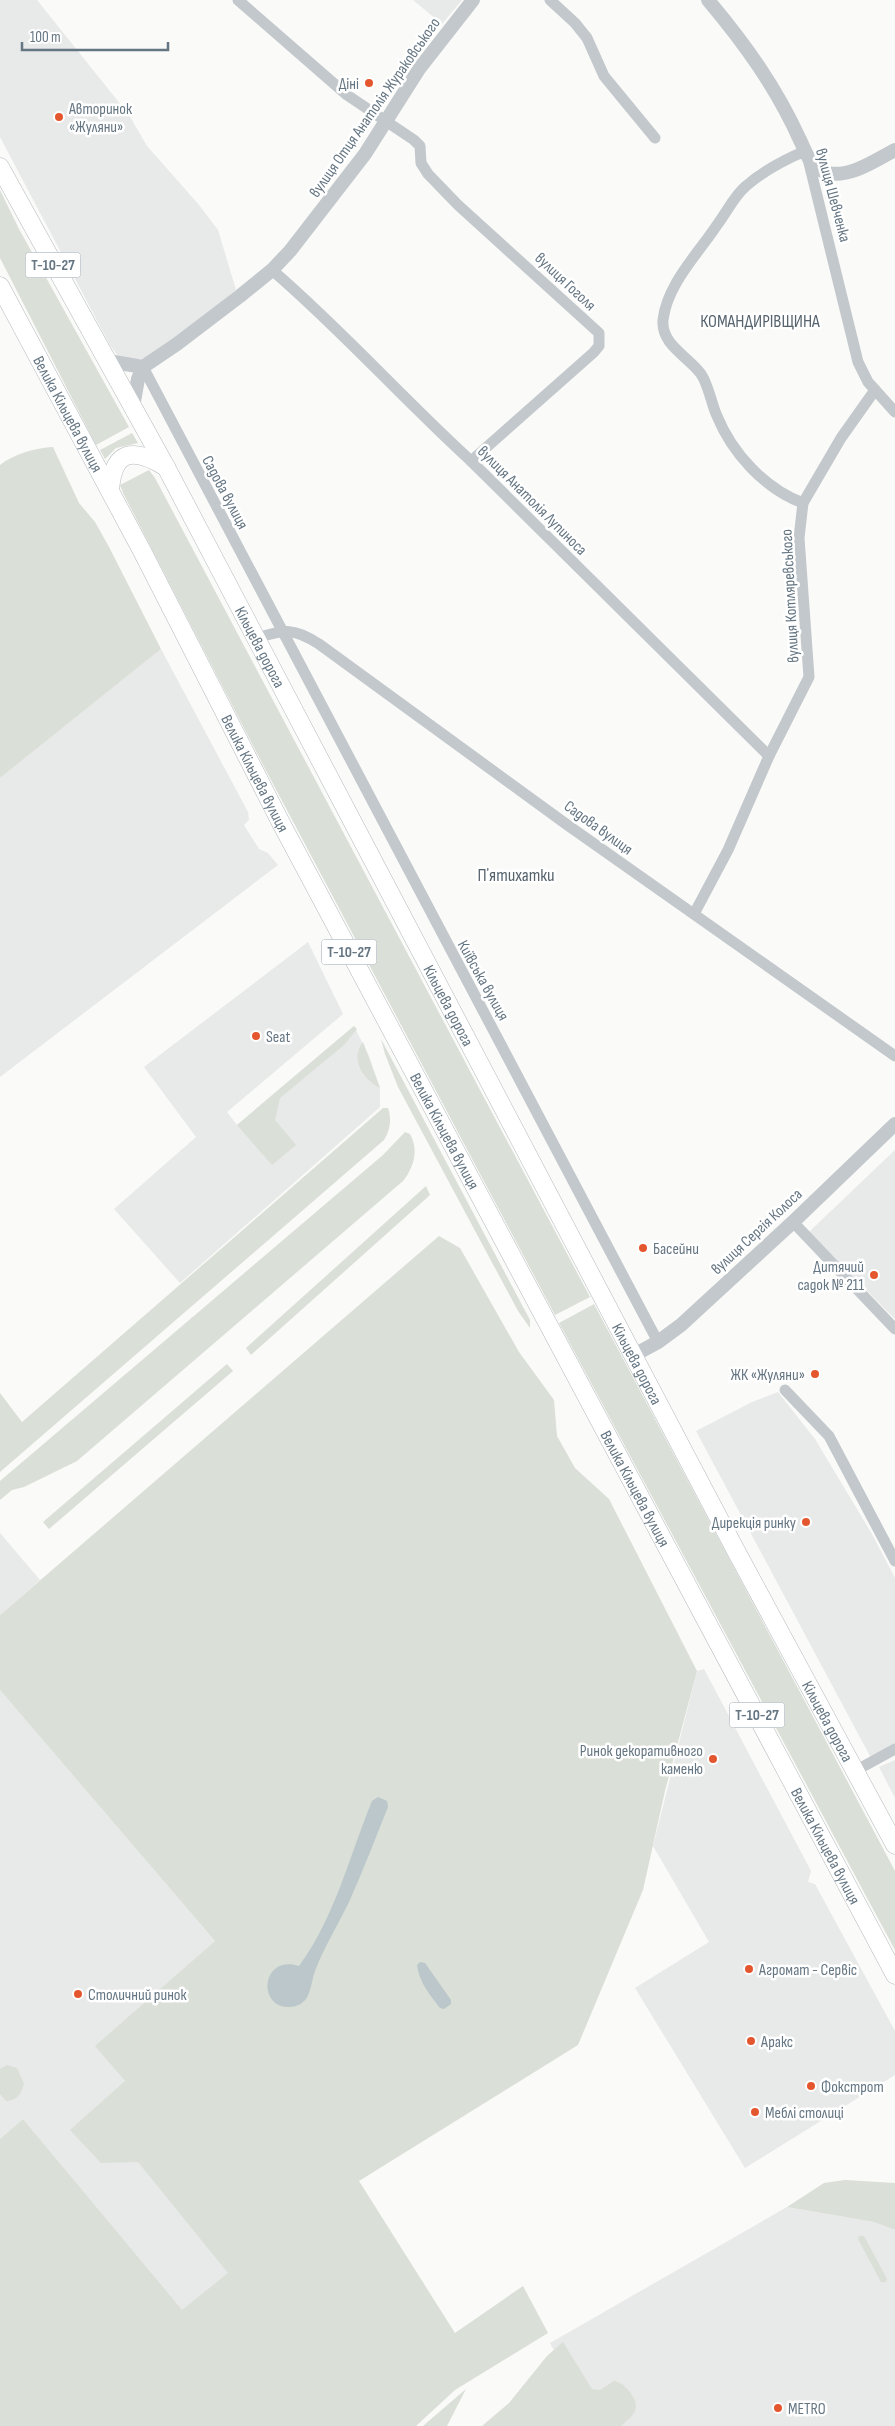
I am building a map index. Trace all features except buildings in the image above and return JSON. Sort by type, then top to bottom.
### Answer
[{"type":"highway","name":"Кільцева дорога","points":[[0,167],[166,467],[735,1549],[895,1845]]},
{"type":"highway","name":"Велика Кільцева вулиця","points":[[0,286],[110,490],[280,823],[895,1975]]},
{"type":"highway","points":[[110,490],[113,469],[118,462],[128,455],[140,454],[166,467]]},
{"type":"street","points":[[238,0],[246,4],[347,95],[388,121]]},
{"type":"street","name":"вулиця Отця Анатолія Жураковського","points":[[142,367],[177,344],[272,270],[290,251],[388,121],[419,69],[472,0]]},
{"type":"street","points":[[550,0],[576,23],[587,38],[604,76],[655,138]]},
{"type":"street","name":"вулиця Шевченка","points":[[708,0],[772,83],[806,155],[858,362],[875,390],[895,412]]},
{"type":"street","name":"вулиця Гоголя","points":[[388,121],[420,146],[421,163],[458,205],[599,333],[599,346],[593,353],[471,461]]},
{"type":"street","points":[[803,503],[779,491],[742,457],[728,438],[700,373],[670,343],[663,327],[665,313],[674,289],[734,199],[755,179],[806,155],[816,168],[822,171],[844,173],[895,150]]},
{"type":"street","name":"вулиця Анатолія Лупиноса","points":[[272,270],[352,343],[420,414],[471,461],[769,756]]},
{"type":"street","points":[[108,361],[142,367],[133,407]]},
{"type":"street","name":"Садова вулиця","points":[[142,367],[283,631]]},
{"type":"street","name":"вулиця Котляревського","points":[[694,914],[728,850],[769,756],[807,682],[810,671],[805,643],[799,538],[803,503],[840,438],[875,390]]},
{"type":"street","name":"Садова вулиця","points":[[256,638],[283,631],[295,631],[319,644],[895,1056]]},
{"type":"street","name":"Київська вулиця","points":[[283,631],[459,969],[544,1123],[658,1342]]},
{"type":"street","name":"вулиця Сергія Колоса","points":[[634,1355],[658,1342],[681,1325],[793,1222],[895,1124]]},
{"type":"street","points":[[793,1222],[895,1329]]},
{"type":"street","points":[[785,1390],[829,1436],[895,1561]]},
{"type":"street","points":[[855,1771],[895,1749]]},
{"type":"shaded area","name":"Авторинок «Жуляни»","points":[[0,0],[37,0],[129,115],[147,146],[199,205],[218,230],[236,290],[166,347],[147,358],[128,361],[117,355],[110,345],[0,137]]},
{"type":"shaded area","points":[[413,0],[462,0],[442,24]]},
{"type":"shaded area","points":[[0,190],[19,229],[129,427],[96,445],[0,258]]},
{"type":"shaded area","points":[[132,433],[138,443],[116,448],[105,459],[100,450]]},
{"type":"shaded area","points":[[53,447],[79,503],[95,522],[161,649],[0,778],[0,465],[25,452]]},
{"type":"shaded area","points":[[149,470],[155,478],[590,1297],[555,1315],[263,765],[123,493],[120,485]]},
{"type":"shaded area","points":[[161,649],[248,812],[249,820],[244,825],[259,849],[268,853],[278,865],[0,1077],[0,778]]},
{"type":"shaded area","points":[[308,942],[343,1014],[227,1112],[237,1125],[354,1026],[369,1056],[380,1088],[380,1107],[180,1283],[114,1209],[196,1137],[144,1067]]},
{"type":"shaded area","points":[[354,1026],[357,1029],[344,1045],[280,1098],[275,1120],[296,1145],[272,1165],[237,1125]]},
{"type":"shaded area","points":[[381,1039],[530,1320],[530,1328],[518,1311],[398,1087]]},
{"type":"shaded area","points":[[363,1042],[380,1088],[369,1080],[360,1069],[358,1056]]},
{"type":"shaded area","points":[[383,1108],[388,1108],[390,1120],[388,1132],[384,1140],[0,1472],[0,1393],[22,1422]]},
{"type":"shaded area","points":[[405,1132],[410,1134],[413,1140],[415,1152],[410,1170],[403,1181],[77,1461],[24,1487],[12,1490],[0,1500],[0,1481],[383,1155]]},
{"type":"shaded area","name":"Дитячий садок № 211","points":[[895,1150],[895,1319],[809,1232]]},
{"type":"shaded area","points":[[426,1186],[430,1195],[251,1355],[246,1348]]},
{"type":"shaded area","points":[[439,1236],[460,1248],[519,1352],[554,1400],[557,1436],[575,1468],[609,1499],[697,1671],[665,1791],[643,1890],[578,2045],[359,2181],[455,2333],[523,2286],[548,2333],[455,2390],[416,2426],[0,2426],[0,2139],[23,2119],[182,2310],[228,2273],[138,2162],[101,2163],[70,2130],[125,2081],[95,2046],[215,1941],[0,1690],[0,1615]]},
{"type":"shaded area","points":[[594,1304],[895,1871],[895,1950],[559,1323]]},
{"type":"shaded area","points":[[227,1364],[233,1371],[49,1529],[43,1522]]},
{"type":"shaded area","points":[[778,1392],[815,1439],[872,1534],[895,1578],[895,1745],[871,1758],[696,1431],[752,1402]]},
{"type":"shaded area","points":[[0,1533],[40,1580],[0,1615]]},
{"type":"shaded area","points":[[704,1669],[811,1871],[808,1882],[815,1884],[895,2031],[895,2075],[745,2168],[635,1988],[709,1942],[653,1846],[697,1671]]},
{"type":"shaded area","name":"Столичний ринок","points":[[0,1690],[215,1941],[96,2046],[125,2081],[101,2163],[138,2161],[229,2273],[182,2311],[23,2119],[0,2139]]},
{"type":"shaded area","points":[[895,1760],[895,1798],[879,1767]]},
{"type":"shaded area","points":[[378,1797],[387,1801],[388,1807],[349,1902],[319,1962],[308,1996],[296,2006],[279,2005],[272,1999],[268,1991],[268,1982],[271,1974],[277,1967],[286,1964],[299,1966],[312,1947],[332,1907],[372,1801]]},
{"type":"shaded area","points":[[420,1962],[425,1963],[451,2000],[451,2004],[444,2009],[440,2008],[423,1983],[417,1965]]},
{"type":"shaded area","points":[[7,2065],[17,2068],[24,2084],[18,2096],[6,2101],[0,2094],[0,2069]]},
{"type":"shaded area","points":[[845,2180],[895,2183],[895,2230],[874,2222],[787,2207],[824,2183]]},
{"type":"shaded area","points":[[787,2207],[874,2222],[895,2230],[895,2426],[595,2426],[550,2343]]},
{"type":"shaded area","points":[[859,2236],[864,2236],[887,2279],[886,2282],[881,2282],[858,2239]]},
{"type":"shaded area","points":[[563,2342],[592,2389],[600,2390],[614,2381],[630,2392],[636,2407],[631,2417],[621,2426],[482,2426],[509,2403],[547,2356]]},
{"type":"shaded area","points":[[466,2389],[447,2426],[423,2426]]},
{"type":"place","name":"Діні","points":[[369,83]]},
{"type":"place","name":"Авторинок «Жуляни»","points":[[59,117]]},
{"type":"place","name":"Seat","points":[[256,1036]]},
{"type":"place","name":"Басейни","points":[[643,1248]]},
{"type":"place","name":"Дитячий садок № 211","points":[[874,1275]]},
{"type":"place","name":"ЖК «Жуляни»","points":[[815,1374]]},
{"type":"place","name":"Дирекція ринку","points":[[806,1522]]},
{"type":"place","name":"Ринок декоративного каменю","points":[[713,1759]]},
{"type":"place","name":"Агромат - Сервіс","points":[[749,1969]]},
{"type":"place","name":"Столичний ринок","points":[[78,1994]]},
{"type":"place","name":"Аракс","points":[[751,2041]]},
{"type":"place","name":"Фокстрот","points":[[811,2086]]},
{"type":"place","name":"Меблі столиці","points":[[755,2112]]},
{"type":"place","name":"METRO","points":[[778,2408]]},
{"type":"district","name":"КОМАНДИРІВЩИНА","points":[[760,321]]},
{"type":"district","name":"Пʼятихатки","points":[[516,875]]}]
